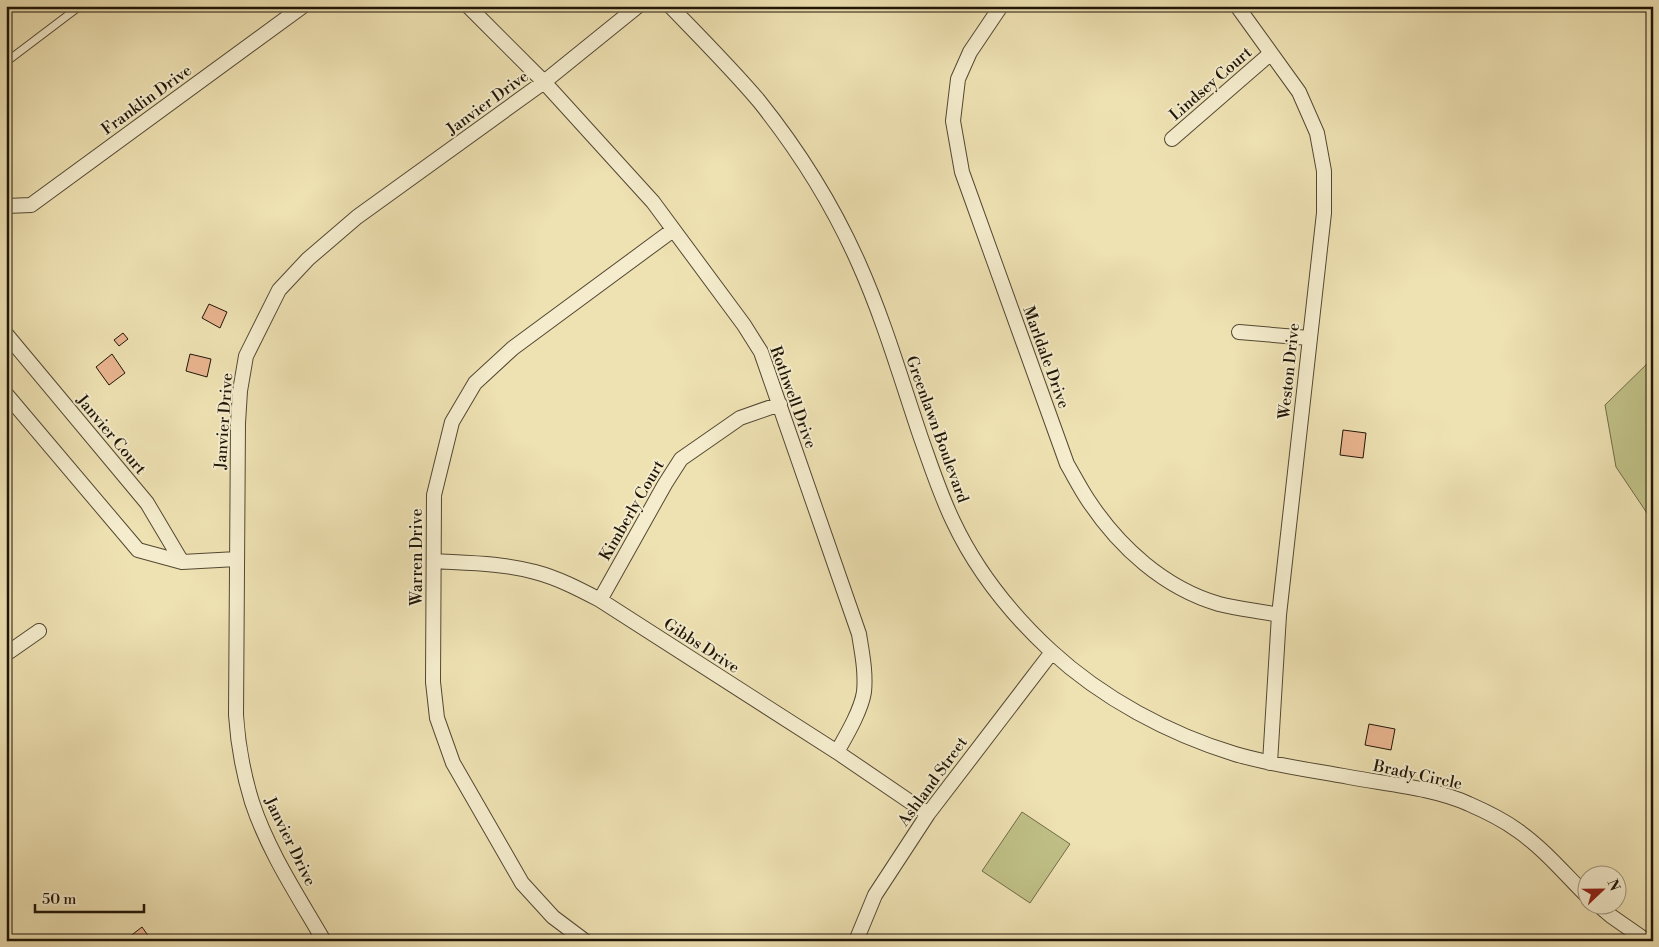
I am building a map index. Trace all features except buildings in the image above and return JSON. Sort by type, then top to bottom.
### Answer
[{"type":"street","name":"Franklin Drive","points":[[6,206],[30,206],[303,6]]},
{"type":"street","points":[[468,6],[544,82]]},
{"type":"street","name":"Janvier Drive","points":[[324,941],[277,859],[263,829],[252,803],[238,747],[236,715],[238,423],[240,391],[246,356],[279,290],[308,258],[357,217],[544,82],[638,6]]},
{"type":"street","name":"Greenlawn Boulevard","points":[[670,6],[757,98],[803,160],[841,224],[873,296],[937,484],[953,522],[991,585],[1014,613],[1052,652],[1098,688],[1142,714],[1205,744],[1270,763]]},
{"type":"street","name":"Marldale Drive","points":[[1001,6],[970,52],[958,79],[953,121],[962,172],[1067,464],[1088,501],[1115,535],[1146,566],[1181,589],[1220,604],[1279,615]]},
{"type":"street","name":"Weston Drive","points":[[1237,6],[1299,92],[1317,133],[1324,171],[1324,213],[1279,615],[1270,763]]},
{"type":"street","name":"Lindsey Court","points":[[1172,139],[1271,54]]},
{"type":"street","name":"Rothwell Drive","points":[[544,82],[653,202],[762,352],[859,634],[864,663],[864,694],[853,722],[837,752]]},
{"type":"street","name":"Warren Drive","points":[[585,941],[553,917],[522,883],[453,763],[438,718],[432,682],[434,495],[452,422],[475,383],[513,348],[673,230]]},
{"type":"street","points":[[1239,332],[1309,338]]},
{"type":"street","name":"Janvier Court","points":[[6,334],[147,504],[182,562]]},
{"type":"street","points":[[6,394],[138,550],[182,562],[237,559]]},
{"type":"street","name":"Kimberly Court","points":[[600,600],[665,484],[681,460],[740,418],[780,404]]},
{"type":"street","name":"Gibbs Drive","points":[[434,561],[497,565],[535,572],[565,582],[600,600],[837,752],[928,814]]},
{"type":"street","points":[[6,654],[39,631]]},
{"type":"street","name":"Ashland Street","points":[[856,941],[875,895],[928,814],[1052,652]]},
{"type":"street","name":"Brady Circle","points":[[1270,763],[1432,792],[1464,801],[1490,813],[1517,830],[1542,850],[1576,885]]},
{"type":"street","points":[[1609,914],[1647,941]]},
{"type":"lane","points":[[6,62],[70,9],[80,6]]},
{"type":"green space","points":[[1653,358],[1653,522],[1616,467],[1605,405]]},
{"type":"green space","points":[[1022,812],[1070,844],[1030,903],[982,871]]}]
